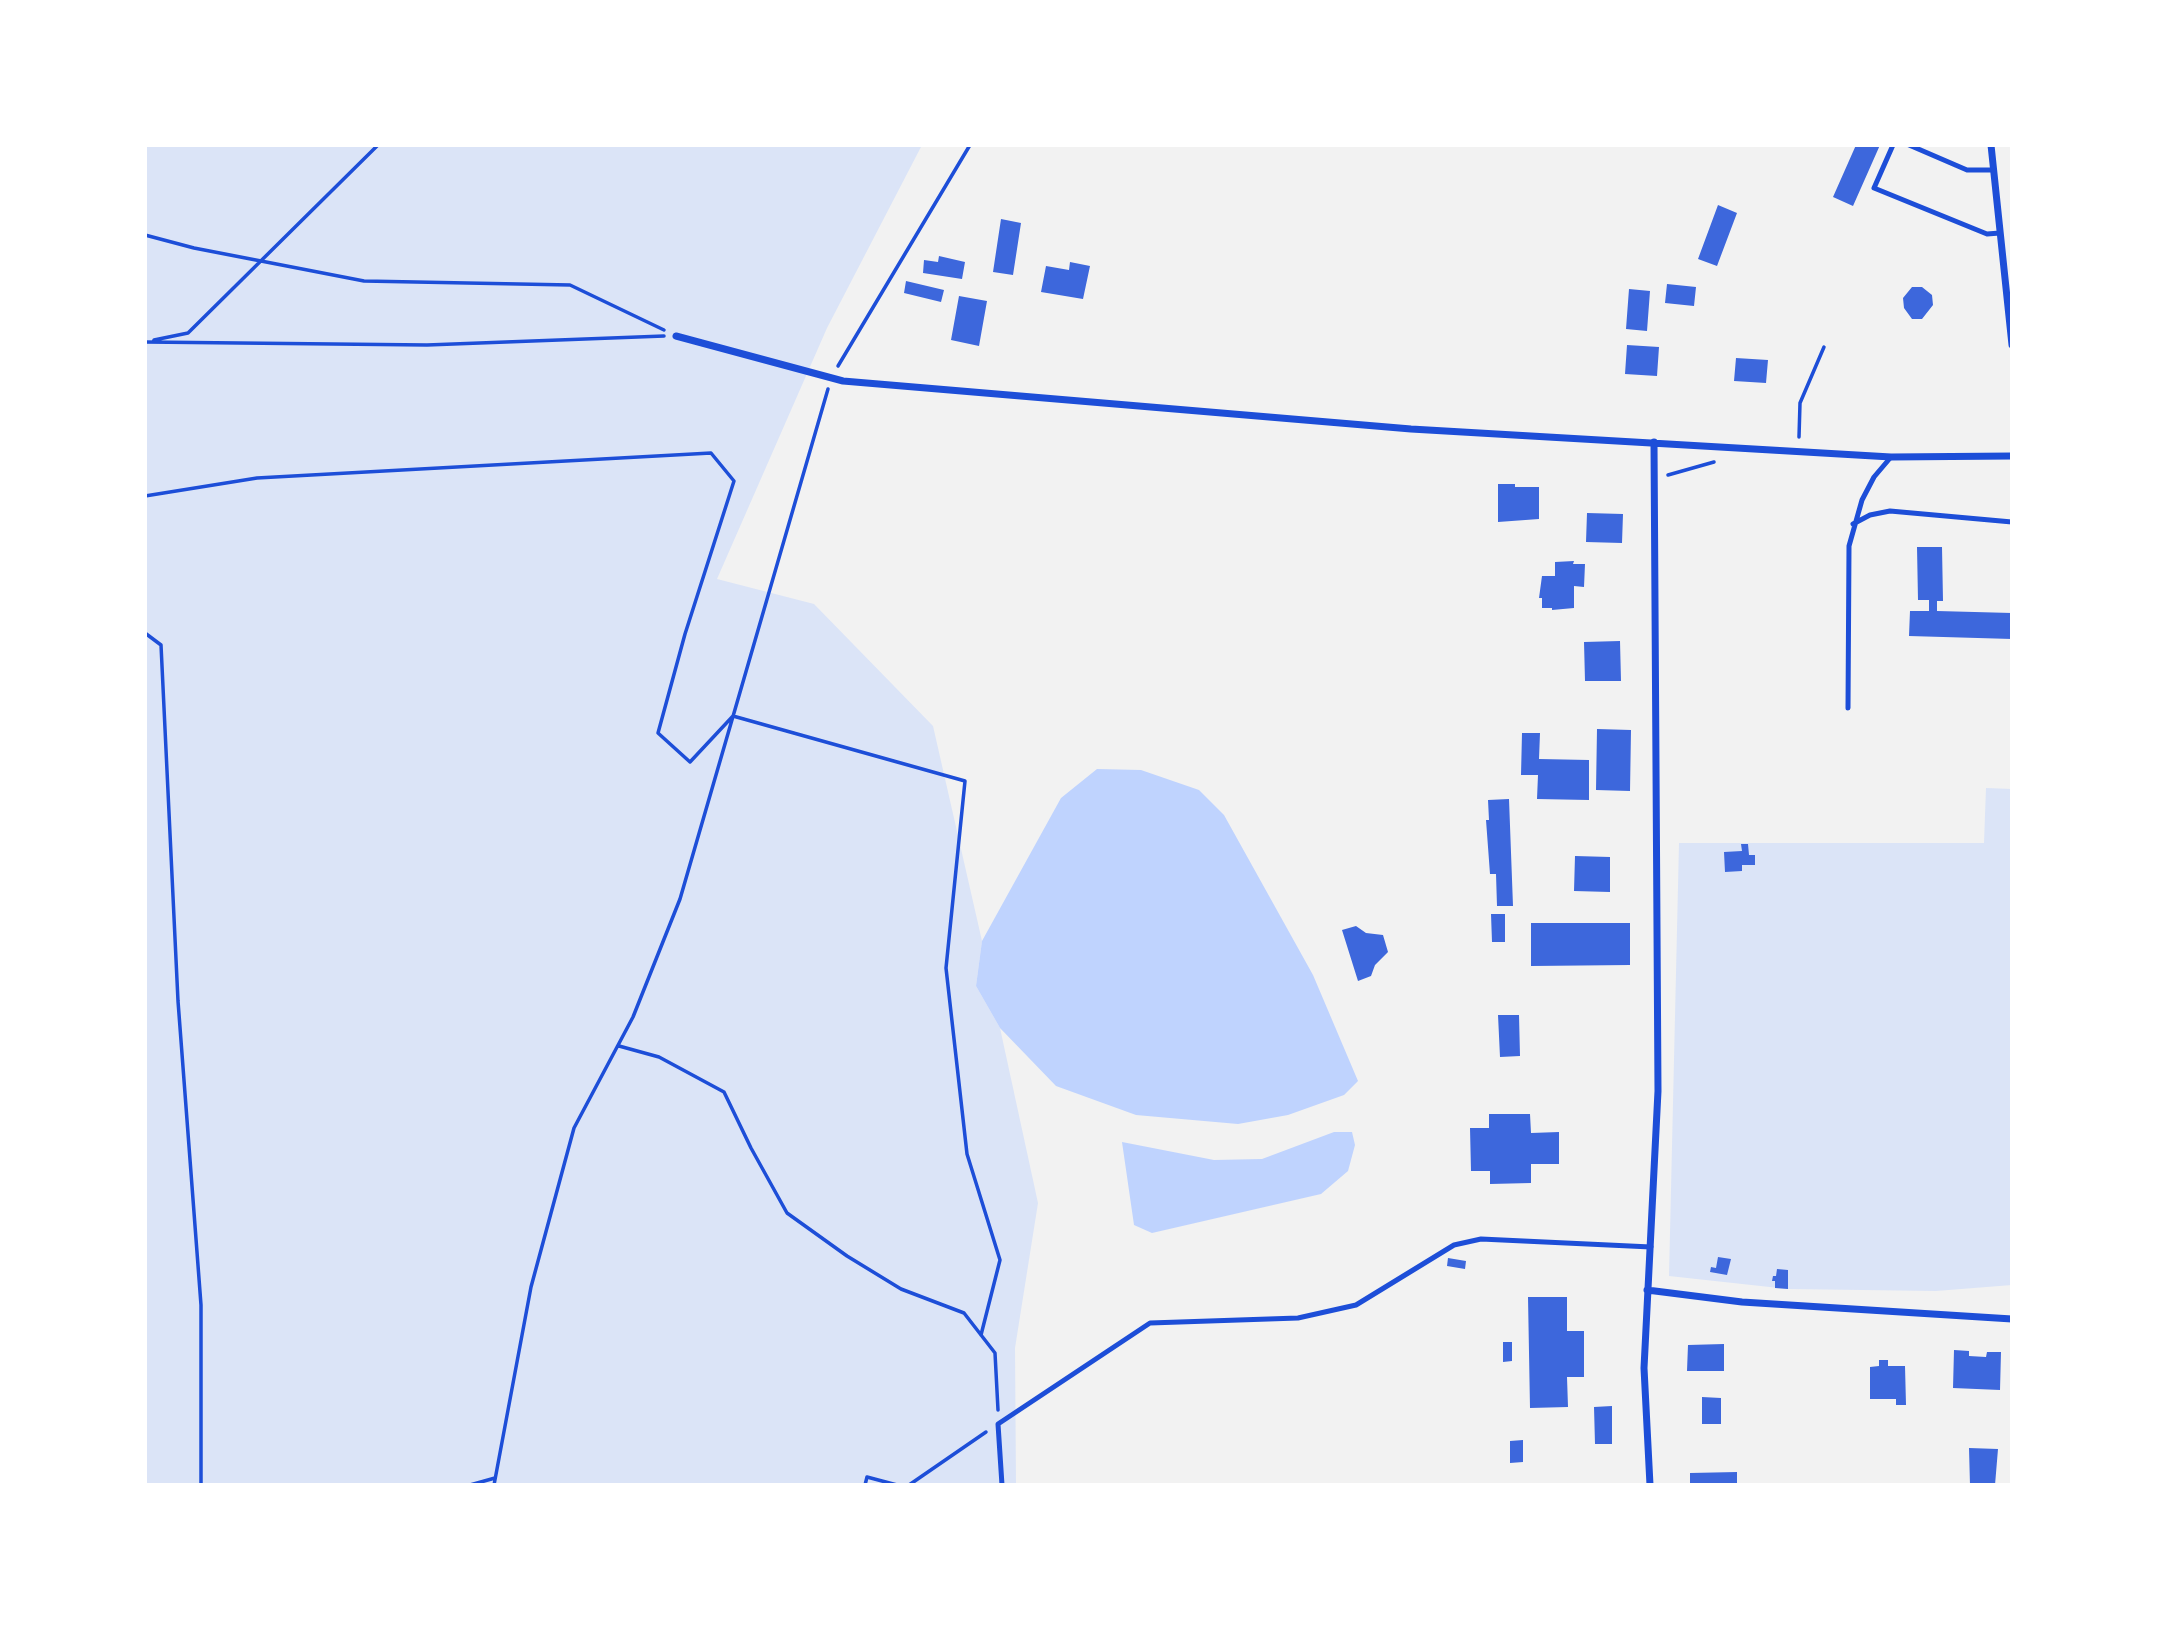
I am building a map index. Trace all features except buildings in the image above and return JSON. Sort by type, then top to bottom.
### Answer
[{"type":"street","points":[[1991,145],[2012,345]]},
{"type":"street","points":[[676,336],[843,381],[1397,428],[1891,457],[2012,456]]},
{"type":"street","points":[[1650,1485],[1644,1368],[1658,1091],[1654,442]]},
{"type":"street","points":[[1647,1290],[1742,1302],[2012,1319]]},
{"type":"lane","points":[[1893,145],[1874,188],[1987,234],[2000,233]]},
{"type":"lane","points":[[1909,145],[1967,170],[1993,170]]},
{"type":"lane","points":[[1848,708],[1849,546],[1861,500],[1874,477],[1891,457]]},
{"type":"lane","points":[[1853,524],[1870,515],[1890,511],[2012,522]]},
{"type":"lane","points":[[1002,1485],[998,1424],[1150,1322],[1298,1318],[1356,1305],[1454,1245],[1481,1239],[1651,1247]]},
{"type":"path","points":[[146,342],[188,333],[378,145]]},
{"type":"path","points":[[494,1485],[531,1287],[574,1128],[633,1017],[680,899],[831,378],[970,145]]},
{"type":"path","points":[[145,235],[194,248],[364,281],[570,285],[676,336]]},
{"type":"path","points":[[146,342],[427,345],[676,336]]},
{"type":"path","points":[[1799,451],[1800,403],[1824,347]]},
{"type":"path","points":[[145,496],[257,478],[711,453],[734,481],[685,634],[657,733],[690,762],[733,716]]},
{"type":"path","points":[[1654,475],[1675,474],[1720,460]]},
{"type":"path","points":[[145,633],[161,645],[178,1001],[201,1305],[201,1485]]},
{"type":"path","points":[[733,716],[965,782],[946,968],[967,1154],[1000,1260],[981,1335]]},
{"type":"path","points":[[619,1045],[659,1057],[724,1092],[787,1213],[847,1256],[901,1289],[964,1313],[995,1353],[998,1424],[909,1485]]},
{"type":"path","points":[[865,1485],[867,1477],[897,1485]]},
{"type":"path","points":[[470,1485],[495,1478]]},
{"type":"shaded area","points":[[145,145],[922,145],[827,328],[717,579],[814,604],[933,726],[982,941],[976,986],[1000,1028],[1038,1203],[1015,1348],[1016,1485],[145,1485]]},
{"type":"shaded area","points":[[1986,788],[2012,789],[2012,1285],[1936,1291],[1788,1289],[1669,1276],[1679,843],[1984,843]]},
{"type":"water","points":[[1097,769],[1141,770],[1199,790],[1224,815],[1313,975],[1358,1081],[1344,1095],[1288,1115],[1238,1124],[1136,1115],[1056,1086],[1000,1028],[976,986],[982,941],[1061,798]]},
{"type":"water","points":[[1334,1132],[1352,1132],[1355,1145],[1348,1171],[1321,1194],[1152,1233],[1134,1225],[1122,1142],[1214,1160],[1262,1159]]}]
